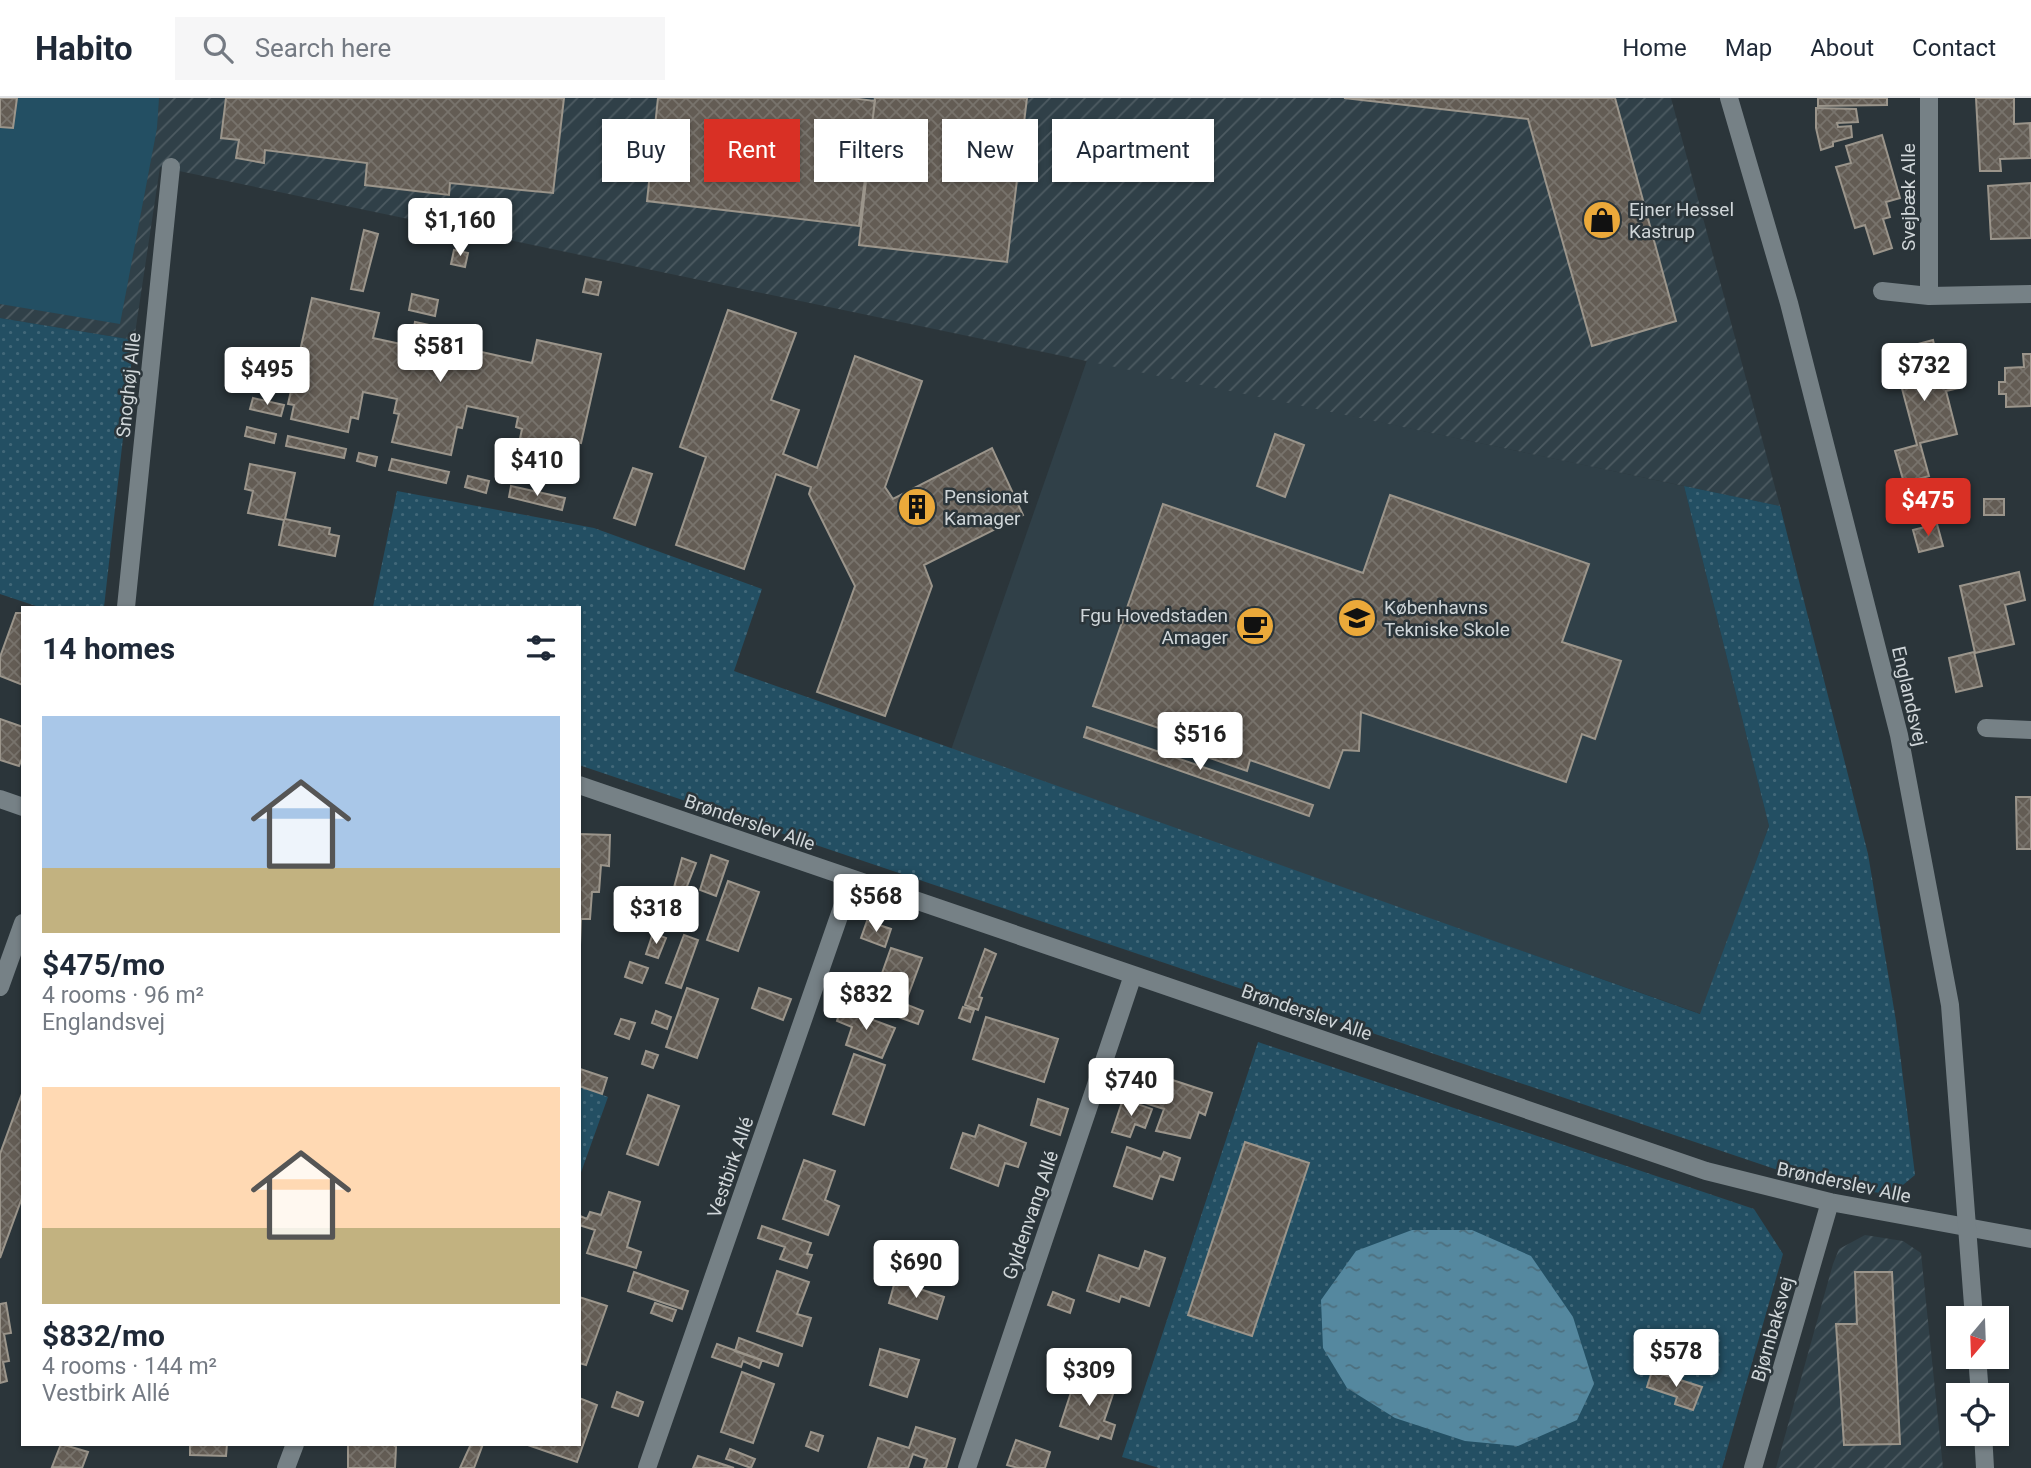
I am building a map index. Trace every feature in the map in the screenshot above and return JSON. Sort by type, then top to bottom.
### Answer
[{"type":"street","name":"Englandsvej","points":[[1729,98],[1793,317],[1899,735],[1950,1005],[1973,1306]]},
{"type":"street","name":"Svejbæk Alle","points":[[1928,98],[1929,296]]},
{"type":"street","name":"Snoghøj Alle","points":[[126,606],[171,167]]},
{"type":"street","points":[[1882,291],[1929,296],[2031,294]]},
{"type":"street","points":[[1986,728],[2031,730]]},
{"type":"street","name":"Brønderslev Alle","points":[[581,786],[1706,1171],[1830,1202],[2031,1239]]},
{"type":"street","points":[[0,799],[21,806]]},
{"type":"street","name":"Vestbirk Allé","points":[[647,1468],[852,879]]},
{"type":"street","points":[[0,987],[21,929]]},
{"type":"street","name":"Gyldenvang Allé","points":[[967,1468],[1133,975]]},
{"type":"street","name":"Bjørnbaksvej","points":[[1753,1468],[1830,1202]]},
{"type":"street","points":[[286,1468],[294,1446]]},
{"type":"street","points":[[1984,1446],[1985,1468]]},
{"type":"shaded area","points":[[0,98],[1671,98],[1780,506],[160,167],[134,340],[0,318]]},
{"type":"shaded area","points":[[0,98],[159,98],[157,128],[120,324],[0,304]]},
{"type":"shaded area","points":[[0,318],[134,340],[104,606],[36,606],[0,594]]},
{"type":"shaded area","name":"Københavns Tekniske Skole","points":[[1087,360],[1684,486],[1769,826],[1701,1014],[951,750]]},
{"type":"shaded area","points":[[1684,486],[1780,506],[1868,854],[1896,1021],[1915,1175],[1892,1194],[1831,1188],[581,766],[581,606],[373,606],[397,491],[594,528],[762,589],[734,671],[1700,1014],[1769,826]]},
{"type":"shaded area","points":[[1258,1042],[1754,1209],[1783,1254],[1722,1468],[1159,1468],[1122,1457]]},
{"type":"shaded area","points":[[581,1087],[608,1097],[581,1172]]},
{"type":"shaded area","points":[[1865,1235],[1903,1241],[1921,1253],[1943,1468],[1776,1468],[1833,1264],[1839,1249]]},
{"type":"water","points":[[1412,1230],[1472,1230],[1531,1256],[1573,1317],[1594,1384],[1577,1420],[1518,1446],[1465,1441],[1395,1418],[1347,1388],[1323,1348],[1321,1300],[1356,1251]]},
{"type":"building","points":[[0,98],[17,98],[13,128],[0,127]]},
{"type":"building","points":[[226,98],[564,98],[553,193],[450,183],[449,195],[365,185],[367,163],[265,150],[264,163],[236,158],[239,140],[221,138]]},
{"type":"building","points":[[658,98],[851,98],[875,101],[873,119],[814,119],[814,182],[865,182],[859,226],[647,201],[649,182],[690,182],[690,119],[656,119]]},
{"type":"building","points":[[875,98],[1027,98],[1024,119],[942,119],[942,182],[1017,182],[1007,262],[859,245],[866,182],[928,182],[928,119],[873,119]]},
{"type":"building","name":"Ejner Hessel Kastrup","points":[[1344,98],[1615,98],[1676,321],[1592,346],[1528,119]]},
{"type":"building","points":[[1818,98],[1887,98],[1887,105],[1818,106]]},
{"type":"building","points":[[1976,98],[2014,98],[2014,124],[2030,123],[2031,158],[2000,159],[2001,171],[1980,171]]},
{"type":"building","points":[[1816,108],[1856,109],[1858,122],[1837,123],[1838,127],[1851,126],[1852,137],[1833,142],[1833,146],[1821,150],[1816,128]]},
{"type":"building","points":[[1882,135],[1900,198],[1886,202],[1890,217],[1883,219],[1892,248],[1874,254],[1865,225],[1855,228],[1836,167],[1851,163],[1846,146]]},
{"type":"building","points":[[2031,183],[2031,238],[1991,239],[1988,186]]},
{"type":"building","points":[[364,230],[378,234],[363,291],[351,289]]},
{"type":"building","points":[[454,250],[468,253],[465,267],[451,264]]},
{"type":"building","points":[[586,279],[601,282],[598,295],[583,292]]},
{"type":"building","points":[[412,294],[438,300],[435,316],[409,310]]},
{"type":"building","points":[[312,298],[379,313],[373,338],[410,346],[415,322],[480,336],[477,351],[532,363],[537,340],[601,354],[581,443],[575,442],[569,469],[516,458],[522,429],[516,427],[518,417],[467,406],[462,428],[457,427],[451,455],[392,442],[399,414],[394,413],[397,399],[363,392],[358,419],[351,417],[348,432],[291,419],[294,405],[288,404]]},
{"type":"building","name":"Pensionat Kamager","points":[[728,310],[796,333],[771,400],[799,410],[783,454],[817,468],[855,356],[922,381],[885,487],[893,499],[992,448],[1023,515],[924,565],[932,586],[885,716],[817,692],[855,586],[809,494],[811,487],[776,474],[744,569],[676,545],[706,457],[680,447]]},
{"type":"building","points":[[1933,340],[1940,369],[1953,366],[1959,388],[1946,391],[1957,434],[1920,443],[1929,476],[1904,483],[1895,451],[1917,445],[1892,351]]},
{"type":"building","points":[[2023,354],[2031,354],[2031,406],[2006,407],[2006,394],[1999,394],[1999,382],[2005,382],[2005,368],[2024,367]]},
{"type":"building","points":[[253,398],[284,405],[281,416],[250,409]]},
{"type":"building","points":[[247,427],[276,434],[274,443],[245,436]]},
{"type":"building","points":[[1275,434],[1304,445],[1285,497],[1257,486]]},
{"type":"building","points":[[288,436],[346,449],[344,458],[286,446]]},
{"type":"building","points":[[359,453],[377,457],[375,466],[357,461]]},
{"type":"building","points":[[392,459],[449,472],[446,483],[389,470]]},
{"type":"building","points":[[250,464],[295,473],[285,519],[330,528],[329,534],[339,536],[335,556],[279,545],[284,520],[248,513],[253,491],[245,489]]},
{"type":"building","points":[[633,468],[652,474],[635,525],[614,518]]},
{"type":"building","points":[[468,476],[489,481],[486,493],[465,487]]},
{"type":"building","points":[[511,486],[565,498],[562,510],[509,497]]},
{"type":"building","points":[[1390,495],[1589,564],[1562,642],[1621,661],[1595,739],[1582,734],[1566,782],[1361,712],[1359,751],[1343,750],[1329,788],[1250,760],[1247,771],[1167,743],[1171,732],[1093,706],[1163,504],[1363,573]]},
{"type":"building","points":[[1920,496],[1924,518],[1906,522],[1902,499]]},
{"type":"building","points":[[1984,499],[2004,499],[2004,515],[1984,515]]},
{"type":"building","points":[[1937,524],[1943,546],[1919,552],[1913,530]]},
{"type":"building","points":[[2019,572],[2025,600],[2005,605],[2014,644],[1975,653],[1960,586]]},
{"type":"building","points":[[16,613],[21,613],[21,684],[0,676],[0,657]]},
{"type":"building","points":[[1974,652],[1982,686],[1956,692],[1949,658]]},
{"type":"building","points":[[0,719],[21,726],[21,761],[19,766],[0,760]]},
{"type":"building","points":[[1087,727],[1313,805],[1309,816],[1084,737]]},
{"type":"building","points":[[2016,797],[2031,797],[2031,849],[2017,849]]},
{"type":"building","points":[[581,834],[610,835],[609,866],[601,865],[599,892],[592,892],[590,919],[581,919]]},
{"type":"building","points":[[711,855],[728,861],[716,896],[700,890]]},
{"type":"building","points":[[682,858],[696,863],[682,899],[672,895]]},
{"type":"building","points":[[728,881],[759,892],[738,951],[707,940]]},
{"type":"building","points":[[867,921],[891,929],[885,947],[861,938]]},
{"type":"building","points":[[653,933],[666,938],[658,958],[646,954]]},
{"type":"building","points":[[684,935],[698,940],[681,988],[666,983]]},
{"type":"building","points":[[891,948],[922,958],[905,1004],[923,1011],[918,1024],[870,1007]]},
{"type":"building","points":[[985,949],[996,954],[979,997],[982,998],[978,1010],[965,1005]]},
{"type":"building","points":[[630,962],[648,968],[642,983],[625,977]]},
{"type":"building","points":[[687,988],[718,999],[697,1058],[666,1047]]},
{"type":"building","points":[[759,988],[791,999],[783,1020],[752,1008]]},
{"type":"building","points":[[842,1004],[866,1013],[865,1017],[895,1028],[882,1058],[846,1045],[852,1027],[837,1021]]},
{"type":"building","points":[[963,1007],[974,1010],[970,1022],[959,1018]]},
{"type":"building","points":[[656,1011],[671,1017],[667,1029],[652,1023]]},
{"type":"building","points":[[986,1017],[1058,1039],[1044,1082],[973,1059]]},
{"type":"building","points":[[621,1019],[635,1023],[629,1039],[615,1034]]},
{"type":"building","points":[[646,1051],[658,1055],[653,1068],[642,1064]]},
{"type":"building","points":[[854,1054],[885,1065],[864,1125],[833,1114]]},
{"type":"building","points":[[581,1069],[607,1078],[602,1094],[581,1087]]},
{"type":"building","points":[[1148,1072],[1212,1093],[1205,1115],[1199,1112],[1190,1138],[1156,1131],[1164,1109],[1139,1101]]},
{"type":"building","points":[[648,1095],[679,1106],[658,1165],[627,1154]]},
{"type":"building","points":[[21,1096],[21,1200],[0,1258],[0,1154]]},
{"type":"building","points":[[1038,1099],[1068,1109],[1060,1135],[1031,1125]]},
{"type":"building","points":[[1123,1099],[1152,1109],[1145,1128],[1135,1124],[1130,1137],[1112,1132]]},
{"type":"building","points":[[979,1125],[1026,1143],[1018,1167],[1005,1163],[998,1186],[951,1168],[963,1133],[975,1137]]},
{"type":"building","points":[[1245,1142],[1309,1163],[1252,1336],[1188,1315]]},
{"type":"building","points":[[1127,1147],[1161,1159],[1164,1152],[1180,1158],[1173,1180],[1160,1176],[1152,1199],[1114,1186]]},
{"type":"building","points":[[804,1160],[835,1171],[825,1200],[839,1206],[828,1235],[783,1219]]},
{"type":"building","points":[[609,1192],[640,1202],[627,1247],[641,1252],[636,1268],[587,1253],[595,1230],[581,1226],[581,1216],[587,1219],[590,1212],[601,1215]]},
{"type":"building","points":[[762,1226],[811,1243],[807,1254],[812,1255],[807,1268],[780,1259],[785,1247],[758,1238]]},
{"type":"building","points":[[1145,1251],[1165,1258],[1149,1306],[1121,1296],[1119,1302],[1087,1291],[1099,1255],[1139,1269]]},
{"type":"building","points":[[777,1271],[809,1282],[797,1314],[811,1318],[802,1346],[757,1331]]},
{"type":"building","points":[[634,1272],[688,1291],[682,1309],[628,1291]]},
{"type":"building","points":[[1855,1272],[1892,1272],[1900,1444],[1844,1445],[1836,1324],[1857,1324]]},
{"type":"building","points":[[895,1281],[944,1297],[937,1319],[889,1303]]},
{"type":"building","points":[[1053,1292],[1074,1300],[1070,1313],[1048,1305]]},
{"type":"building","points":[[581,1298],[607,1306],[586,1365],[581,1364]]},
{"type":"building","points":[[6,1303],[11,1333],[4,1334],[9,1361],[3,1362],[7,1381],[0,1383],[0,1304]]},
{"type":"building","points":[[655,1303],[676,1310],[672,1321],[651,1313]]},
{"type":"building","points":[[739,1338],[782,1354],[778,1366],[735,1351]]},
{"type":"building","points":[[717,1344],[762,1360],[759,1368],[743,1361],[741,1367],[712,1357]]},
{"type":"building","points":[[880,1349],[919,1360],[907,1397],[870,1385]]},
{"type":"building","points":[[1652,1371],[1702,1387],[1693,1410],[1675,1404],[1677,1397],[1647,1387]]},
{"type":"building","points":[[742,1372],[774,1384],[753,1443],[721,1432]]},
{"type":"building","points":[[1077,1374],[1115,1388],[1104,1421],[1115,1425],[1111,1439],[1100,1435],[1098,1439],[1060,1426]]},
{"type":"building","points":[[617,1392],[643,1402],[638,1416],[612,1407]]},
{"type":"building","points":[[581,1399],[597,1405],[577,1462],[531,1446],[581,1446]]},
{"type":"building","points":[[916,1427],[955,1439],[946,1468],[924,1468],[927,1459],[913,1454],[908,1468],[868,1468],[878,1438],[909,1448]]},
{"type":"building","points":[[811,1432],[823,1436],[818,1451],[806,1446]]},
{"type":"building","points":[[1016,1440],[1050,1452],[1045,1468],[1018,1468],[1007,1465]]},
{"type":"building","points":[[60,1446],[88,1452],[82,1468],[52,1467]]},
{"type":"building","points":[[190,1446],[227,1446],[226,1456],[190,1455]]},
{"type":"building","points":[[348,1446],[396,1447],[395,1468],[348,1468]]},
{"type":"building","points":[[470,1446],[482,1446],[474,1468],[460,1468]]},
{"type":"building","points":[[730,1449],[755,1459],[751,1468],[726,1459]]},
{"type":"building","points":[[698,1456],[734,1468],[693,1468]]},
{"type":"place","name":"Ejner Hessel Kastrup","points":[[1602,220]]},
{"type":"place","name":"Pensionat Kamager","points":[[917,507]]},
{"type":"place","name":"Københavns Tekniske Skole","points":[[1357,618]]},
{"type":"place","name":"Fgu Hovedstaden Amager","points":[[1255,626]]}]
